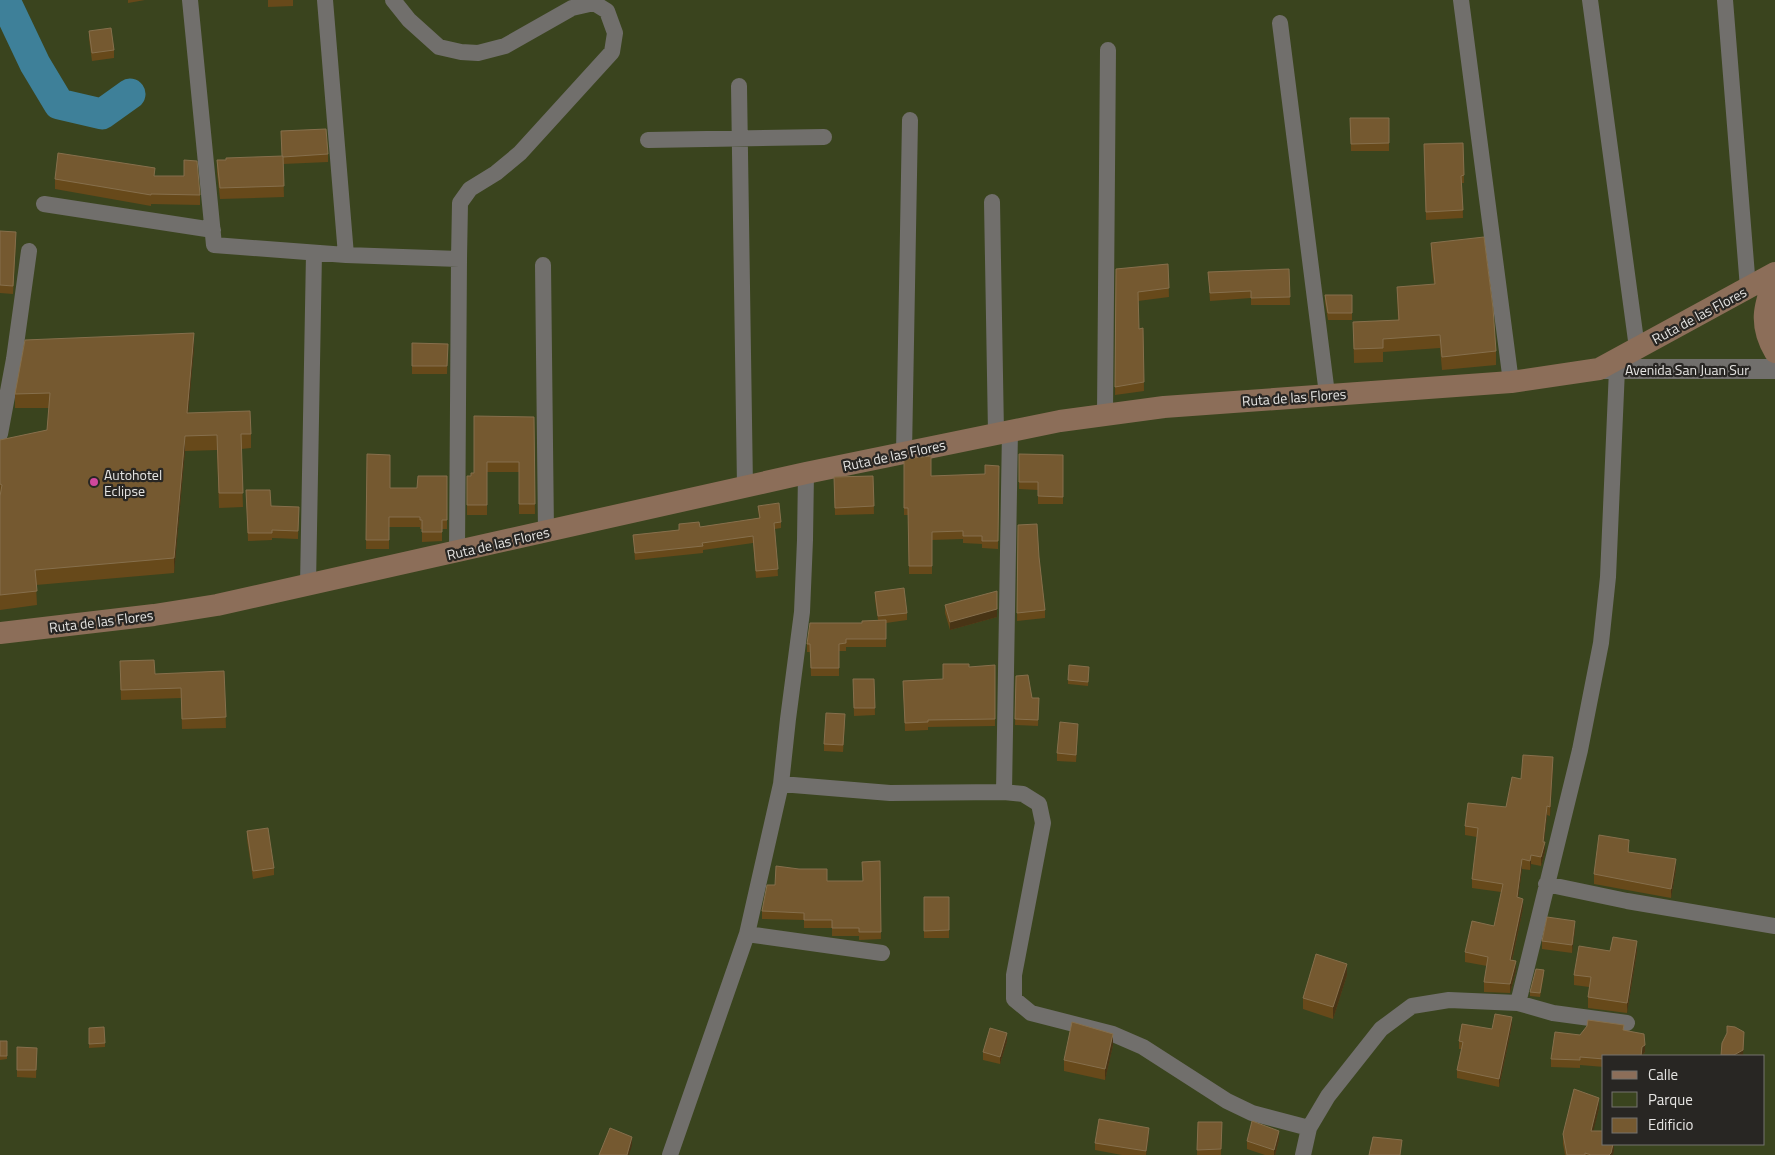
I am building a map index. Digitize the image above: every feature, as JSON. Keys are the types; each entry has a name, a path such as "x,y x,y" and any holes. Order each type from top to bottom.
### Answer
{"main road":[{"name":"Ruta de las Flores","path":"0,633 154,615 217,605 806,473 1003,432 1105,414 1164,407 1327,394 1512,382 1608,369 1637,348 1775,274"},
{"path":"1775,274 1764,308 1765,330 1775,352"}],"street":[{"path":"190,0 214,245 346,255 459,259"},
{"path":"325,0 346,255"},
{"path":"393,0 409,20 439,47 461,52 478,54 505,46 572,8 594,3 607,11 615,33 612,52 520,153 496,173 470,189 460,203 457,552"},
{"path":"1462,0 1512,382"},
{"path":"1590,0 1637,348"},
{"path":"1725,0 1748,288"},
{"path":"1280,23 1327,394"},
{"path":"1105,414 1108,50"},
{"path":"739,86 745,487"},
{"path":"904,452 910,120"},
{"path":"648,140 824,137"},
{"path":"992,202 1003,432 1004,792"},
{"path":"44,204 213,230"},
{"path":"0,434 14,359 29,251"},
{"path":"308,585 314,253"},
{"path":"542,265 546,532"},
{"path":"1518,1003 1580,750 1601,643 1608,577 1608,369"},
{"name":"Avenida San Juan Sur","path":"1608,369 1775,369"},
{"path":"670,1155 747,934 781,784 802,612 806,473"},
{"path":"781,784 890,793 1004,792 1023,794 1039,804 1043,823 1014,975 1014,999 1031,1013 1113,1034 1143,1047 1227,1101 1252,1113 1309,1128"},
{"path":"1546,884 1775,926"},
{"path":"747,934 882,953"},
{"path":"1302,1155 1309,1128 1328,1096 1381,1029 1412,1006 1449,1000 1518,1003 1552,1013 1627,1023"}],"green space":[{"path":"0,0 1775,0 1775,1155 0,1155"}],"building":[{"path":"111,28 114,50 92,53 89,31"},
{"path":"1350,118 1389,118 1389,143 1351,144"},
{"path":"326,129 328,154 282,156 281,131"},
{"path":"1463,143 1464,175 1461,176 1463,210 1426,212 1424,144"},
{"path":"58,153 155,168 154,176 184,176 184,160 197,161 200,195 151,195 55,179"},
{"path":"283,156 284,186 220,188 217,160"},
{"path":"0,231 16,232 13,286 0,285"},
{"path":"1484,237 1493,308 1496,351 1442,357 1440,335 1383,339 1383,348 1354,349 1353,322 1399,320 1397,287 1435,284 1431,243"},
{"path":"1168,264 1169,288 1138,292 1139,329 1143,328 1144,382 1115,387 1116,269"},
{"path":"1289,269 1290,297 1251,298 1251,291 1210,293 1208,272"},
{"path":"1325,295 1352,295 1352,313 1328,313"},
{"name":"Autohotel Eclipse","path":"194,333 187,413 250,411 251,434 241,434 243,493 219,493 217,435 185,436 174,558 35,570 37,591 0,595 0,496 2,485 0,484 0,440 47,430 50,393 15,394 25,340"},
{"path":"412,343 448,344 447,366 412,366"},
{"path":"474,416 534,417 535,504 519,504 519,462 487,462 487,505 467,505 467,476 471,476 471,473 474,473"},
{"path":"367,454 390,455 390,488 417,488 418,476 447,476 447,520 442,520 442,532 422,532 422,520 420,520 420,517 389,517 389,540 366,540"},
{"path":"1019,454 1063,455 1063,497 1038,496 1038,482 1019,482"},
{"path":"931,456 931,476 985,474 985,465 999,466 998,541 982,541 982,536 963,536 963,531 932,532 932,566 909,566 908,508 904,508 904,459"},
{"path":"873,476 874,506 835,508 834,477"},
{"path":"246,490 270,490 271,506 299,507 298,531 272,530 272,533 248,533"},
{"path":"779,503 781,522 774,523 778,569 756,571 753,536 702,543 703,546 635,553 633,535 679,530 679,524 699,522 700,527 760,518 758,506"},
{"path":"1037,524 1045,610 1017,613 1018,525"},
{"path":"904,588 907,613 878,616 875,592"},
{"path":"997,591 997,609 950,622 945,605"},
{"path":"886,620 886,639 846,639 846,643 839,644 839,668 811,668 810,644 807,644 810,623 862,623 862,621"},
{"path":"154,660 155,674 224,671 226,717 182,719 181,688 121,690 120,661"},
{"path":"943,664 969,664 969,667 995,665 995,719 928,720 928,722 905,723 903,681 943,679"},
{"path":"1069,665 1089,667 1088,682 1068,680"},
{"path":"1028,675 1032,698 1039,698 1038,720 1015,719 1016,676"},
{"path":"853,679 874,679 875,708 854,708"},
{"path":"826,713 845,714 843,745 824,744"},
{"path":"1060,722 1078,724 1076,755 1057,753"},
{"path":"1523,755 1553,757 1550,807 1547,806 1543,842 1545,842 1541,857 1531,855 1530,861 1522,859 1517,897 1523,899 1510,960 1516,961 1510,984 1484,982 1488,957 1465,952 1472,921 1494,926 1503,884 1472,879 1478,828 1465,826 1468,803 1506,807 1512,777 1521,779"},
{"path":"268,828 274,868 253,871 247,831"},
{"path":"1599,835 1629,840 1628,852 1676,859 1671,889 1594,874"},
{"path":"880,861 881,932 859,932 859,928 832,928 832,920 804,920 804,913 762,911 767,885 775,885 776,866 799,869 827,869 827,881 863,881 862,862"},
{"path":"924,897 949,897 949,930 924,931"},
{"path":"1547,917 1575,921 1572,945 1542,941"},
{"path":"1613,937 1637,941 1627,1003 1588,997 1591,977 1574,975 1579,946 1610,951"},
{"path":"1316,954 1347,964 1333,1007 1303,998"},
{"path":"1536,969 1544,970 1540,993 1530,992"},
{"path":"1495,1014 1512,1017 1499,1079 1457,1070 1463,1042 1459,1041 1462,1024 1492,1029"},
{"path":"1588,1020 1624,1025 1623,1030 1644,1034 1645,1045 1642,1047 1641,1055 1602,1055 1602,1059 1580,1057 1580,1060 1551,1059 1555,1032 1580,1035 1587,1026"},
{"path":"1072,1022 1113,1034 1105,1069 1064,1060"},
{"path":"1727,1026 1735,1027 1744,1032 1743,1050 1734,1055 1721,1055"},
{"path":"104,1027 105,1043 89,1044 89,1028"},
{"path":"990,1028 1007,1033 1000,1057 983,1052"},
{"path":"0,1041 7,1041 7,1056 0,1056"},
{"path":"17,1047 37,1048 36,1070 17,1070"},
{"path":"1574,1089 1599,1098 1591,1131 1602,1131 1602,1145 1613,1145 1611,1153 1609,1155 1585,1153 1585,1155 1567,1155 1563,1134"},
{"path":"1099,1119 1149,1128 1146,1151 1095,1143"},
{"path":"1252,1121 1279,1131 1274,1150 1247,1141"},
{"path":"1198,1122 1222,1122 1221,1149 1197,1150"},
{"path":"610,1128 632,1137 627,1155 599,1155"},
{"path":"1373,1137 1402,1140 1400,1155 1369,1155"}],"waterway":[{"path":"3,0 35,64 59,104 102,114 130,94"}],"place":[{"name":"Autohotel Eclipse","path":"94,482"}]}
